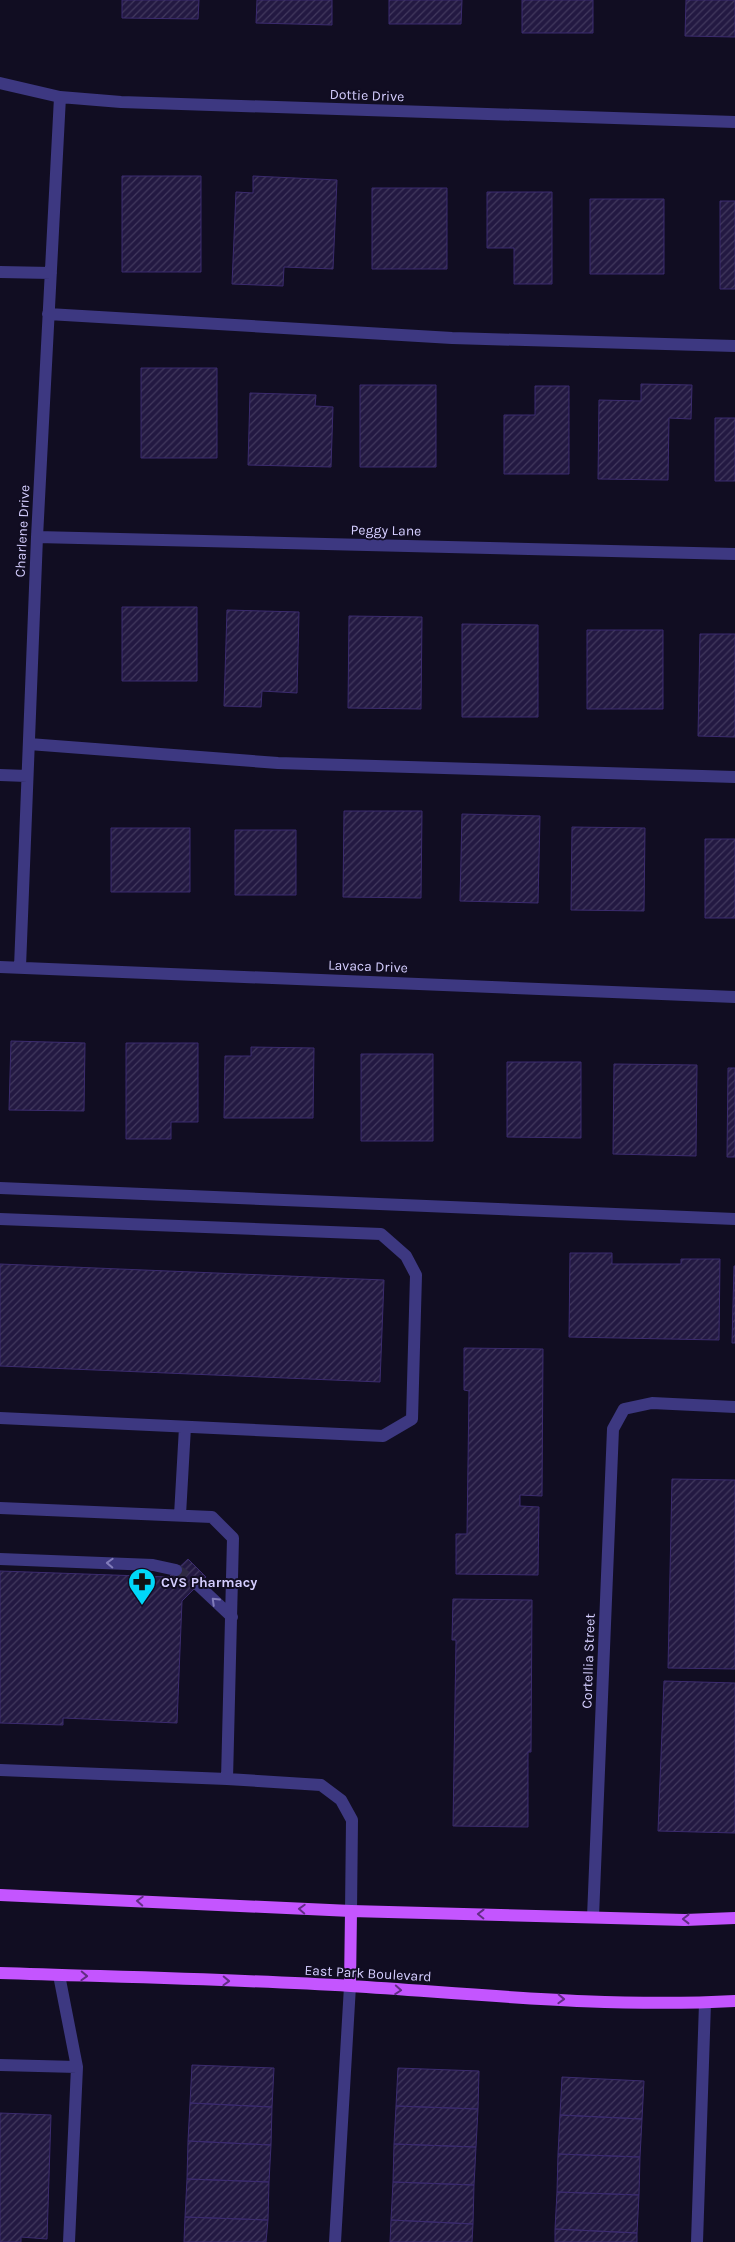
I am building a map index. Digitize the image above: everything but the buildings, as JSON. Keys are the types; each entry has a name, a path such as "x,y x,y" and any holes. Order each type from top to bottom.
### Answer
{"main road":[{"path":"0,1895 351,1911 685,1920 735,1918"},
{"path":"350,1986 351,1911"},
{"name":"East Park Boulevard","path":"0,1973 350,1986 510,1998 705,2003 735,2002"}],"street":[{"name":"Dottie Drive","path":"0,82 60,97 121,102 735,122"},
{"name":"Charlene Drive","path":"20,967 37,537 60,97"},
{"path":"0,272 51,273"},
{"path":"48,314 452,338 735,346"},
{"name":"Peggy Lane","path":"37,537 735,554"},
{"path":"29,744 278,762 735,777"},
{"path":"0,775 27,776"},
{"name":"Lavaca Drive","path":"0,967 735,997"},
{"path":"0,1188 735,1220"},
{"path":"0,1219 381,1234 406,1256 416,1275 412,1419 383,1436 0,1418"},
{"name":"Cortellia Street","path":"593,1917 613,1430 624,1409 652,1403 735,1407"},
{"path":"180,1516 185,1427"},
{"path":"0,1508 212,1516 233,1538 227,1779"},
{"path":"0,1559 153,1565 176,1570"},
{"path":"198,1585 232,1618"},
{"path":"0,1770 227,1779 321,1785 341,1800 352,1820 351,1911"},
{"path":"59,1975 77,2067 69,2242"},
{"path":"335,2242 350,1986"},
{"path":"697,2242 705,2003"},
{"path":"0,2065 77,2067"}],"tunnel":[{"path":"176,1570 198,1585"}],"place":[{"name":"CVS Pharmacy","path":"142,1606"}]}
